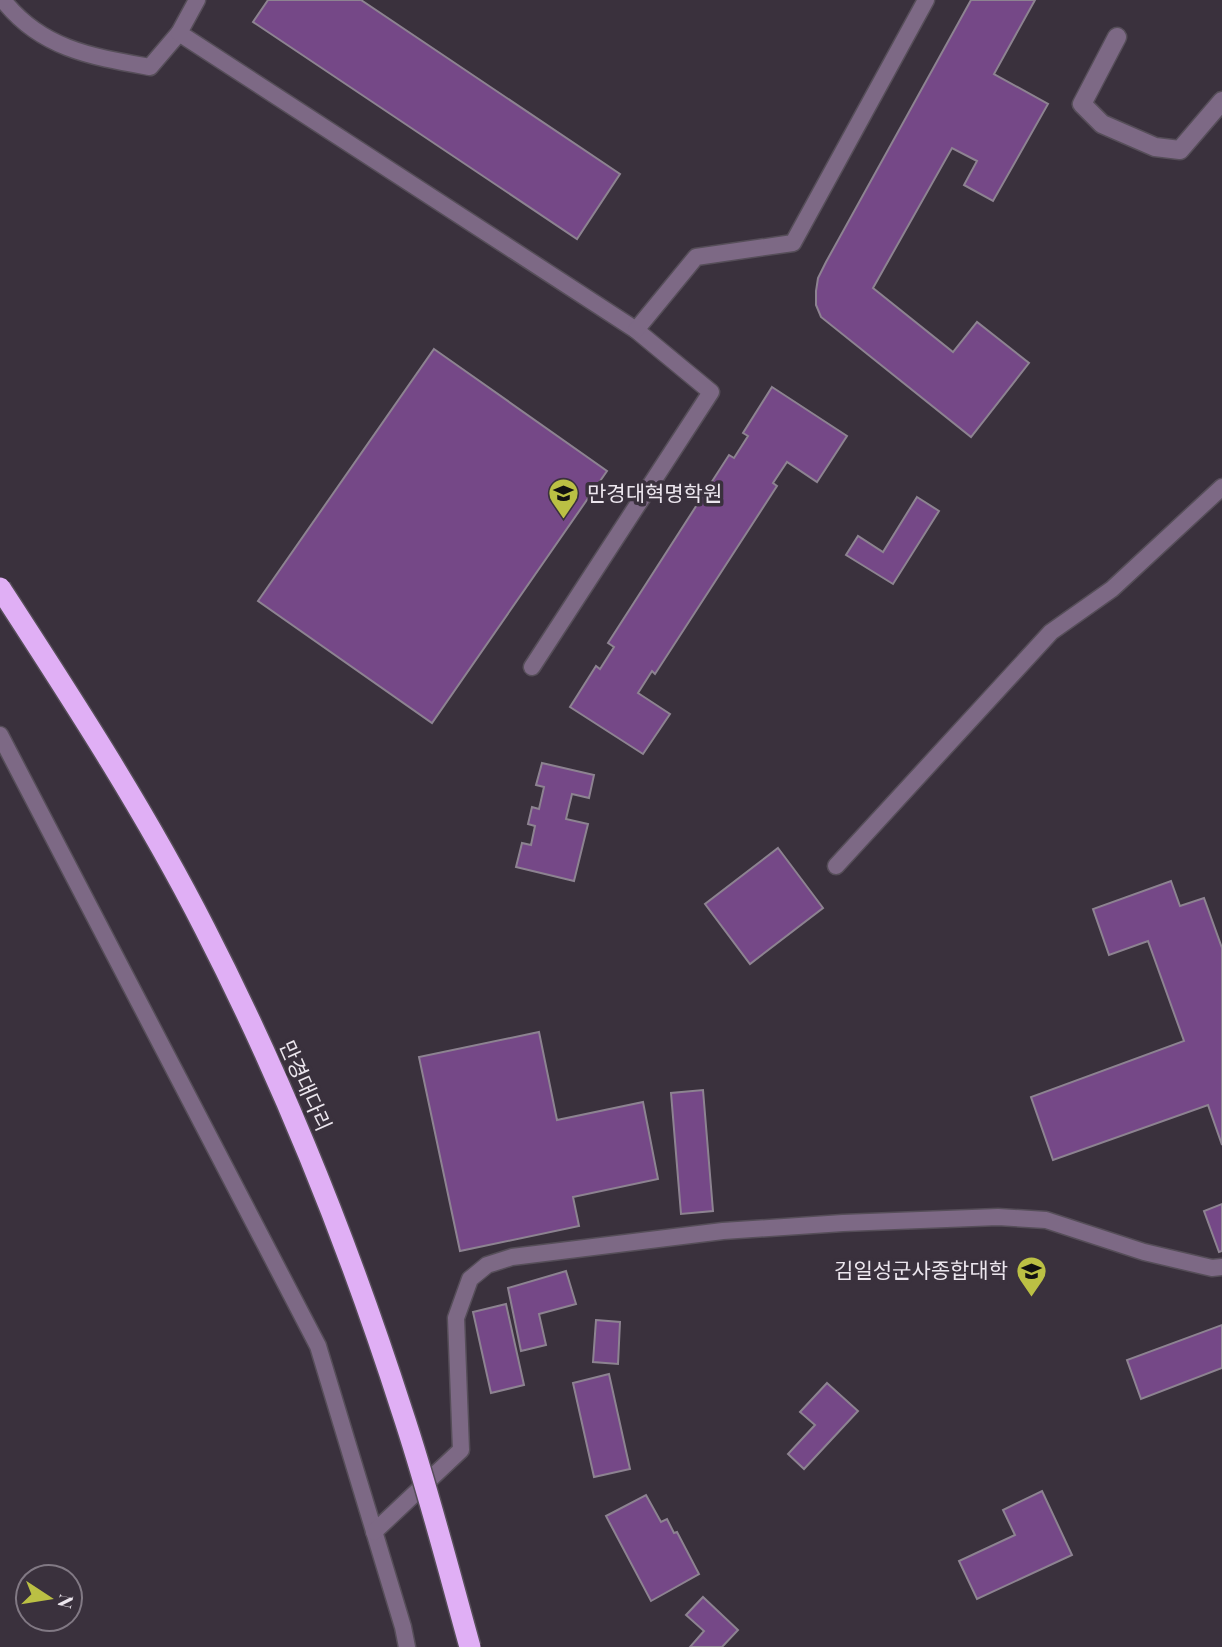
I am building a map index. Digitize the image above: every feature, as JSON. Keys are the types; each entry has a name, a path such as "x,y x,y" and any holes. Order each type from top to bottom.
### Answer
{"highway":[{"name":"만경대다리","path":"0,588 81,713 173,871 205,929 280,1087 339,1228 402,1411 470,1647"}],"street":[{"path":"1117,37 1082,104 1102,124 1155,147 1180,150 1222,101"}],"lane":[{"path":"3,0 13,12 47,40 103,58 150,67 179,33 197,0"},
{"path":"636,330 696,257 793,243 926,0"},
{"path":"179,33 636,330 711,392 532,667"},
{"path":"836,866 1051,632 1112,589 1222,487"},
{"path":"0,735 318,1346 407,1647"},
{"path":"374,1532 461,1450 456,1318 470,1279 487,1265 512,1257 723,1231 998,1217 1046,1220 1144,1252 1212,1268 1222,1266"}],"building":[{"path":"268,0 361,0 620,174 577,239 253,22"},
{"path":"971,0 1035,0 994,74 1048,104 993,201 964,185 977,161 952,148 873,288 953,352 977,322 1029,363 971,437 821,317 816,305 816,291 818,278 826,262"},
{"path":"434,349 607,471 432,723 258,601"},
{"path":"772,387 847,436 817,482 787,462 773,483 777,486 655,674 652,671 638,693 670,714 643,754 570,707 596,666 600,669 614,647 608,643 729,455 734,458 748,436 743,433"},
{"path":"917,497 939,511 893,584 846,555 858,536 883,552"},
{"path":"542,763 594,775 589,798 572,794 566,819 588,824 574,881 516,867 522,843 531,845 535,826 528,824 532,807 539,809 544,787 536,785"},
{"path":"778,848 823,908 750,964 705,904"},
{"path":"1171,881 1180,906 1204,898 1222,948 1222,1145 1208,1105 1053,1160 1031,1097 1184,1041 1148,941 1109,955 1093,909"},
{"path":"539,1032 557,1120 643,1102 658,1179 573,1197 579,1226 460,1251 419,1057"},
{"path":"703,1090 713,1211 681,1214 671,1093"},
{"path":"1222,1204 1222,1251 1219,1252 1204,1211"},
{"path":"566,1271 576,1304 539,1314 546,1345 521,1351 508,1288"},
{"path":"506,1304 524,1385 491,1393 473,1312"},
{"path":"596,1320 620,1322 618,1364 593,1362"},
{"path":"1222,1325 1222,1368 1141,1399 1127,1360"},
{"path":"609,1374 630,1469 594,1477 573,1383"},
{"path":"827,1383 858,1411 804,1469 788,1454 815,1425 800,1412"},
{"path":"1042,1491 1072,1555 977,1599 959,1561 1015,1535 1003,1510"},
{"path":"646,1495 661,1522 667,1519 674,1533 677,1532 699,1574 651,1601 606,1516"},
{"path":"703,1597 738,1630 722,1647 690,1647 704,1631 686,1615"}],"place":[{"name":"만경대혁명학원","path":"564,521"},
{"name":"김일성군사종합대학","path":"1031,1298"}]}
